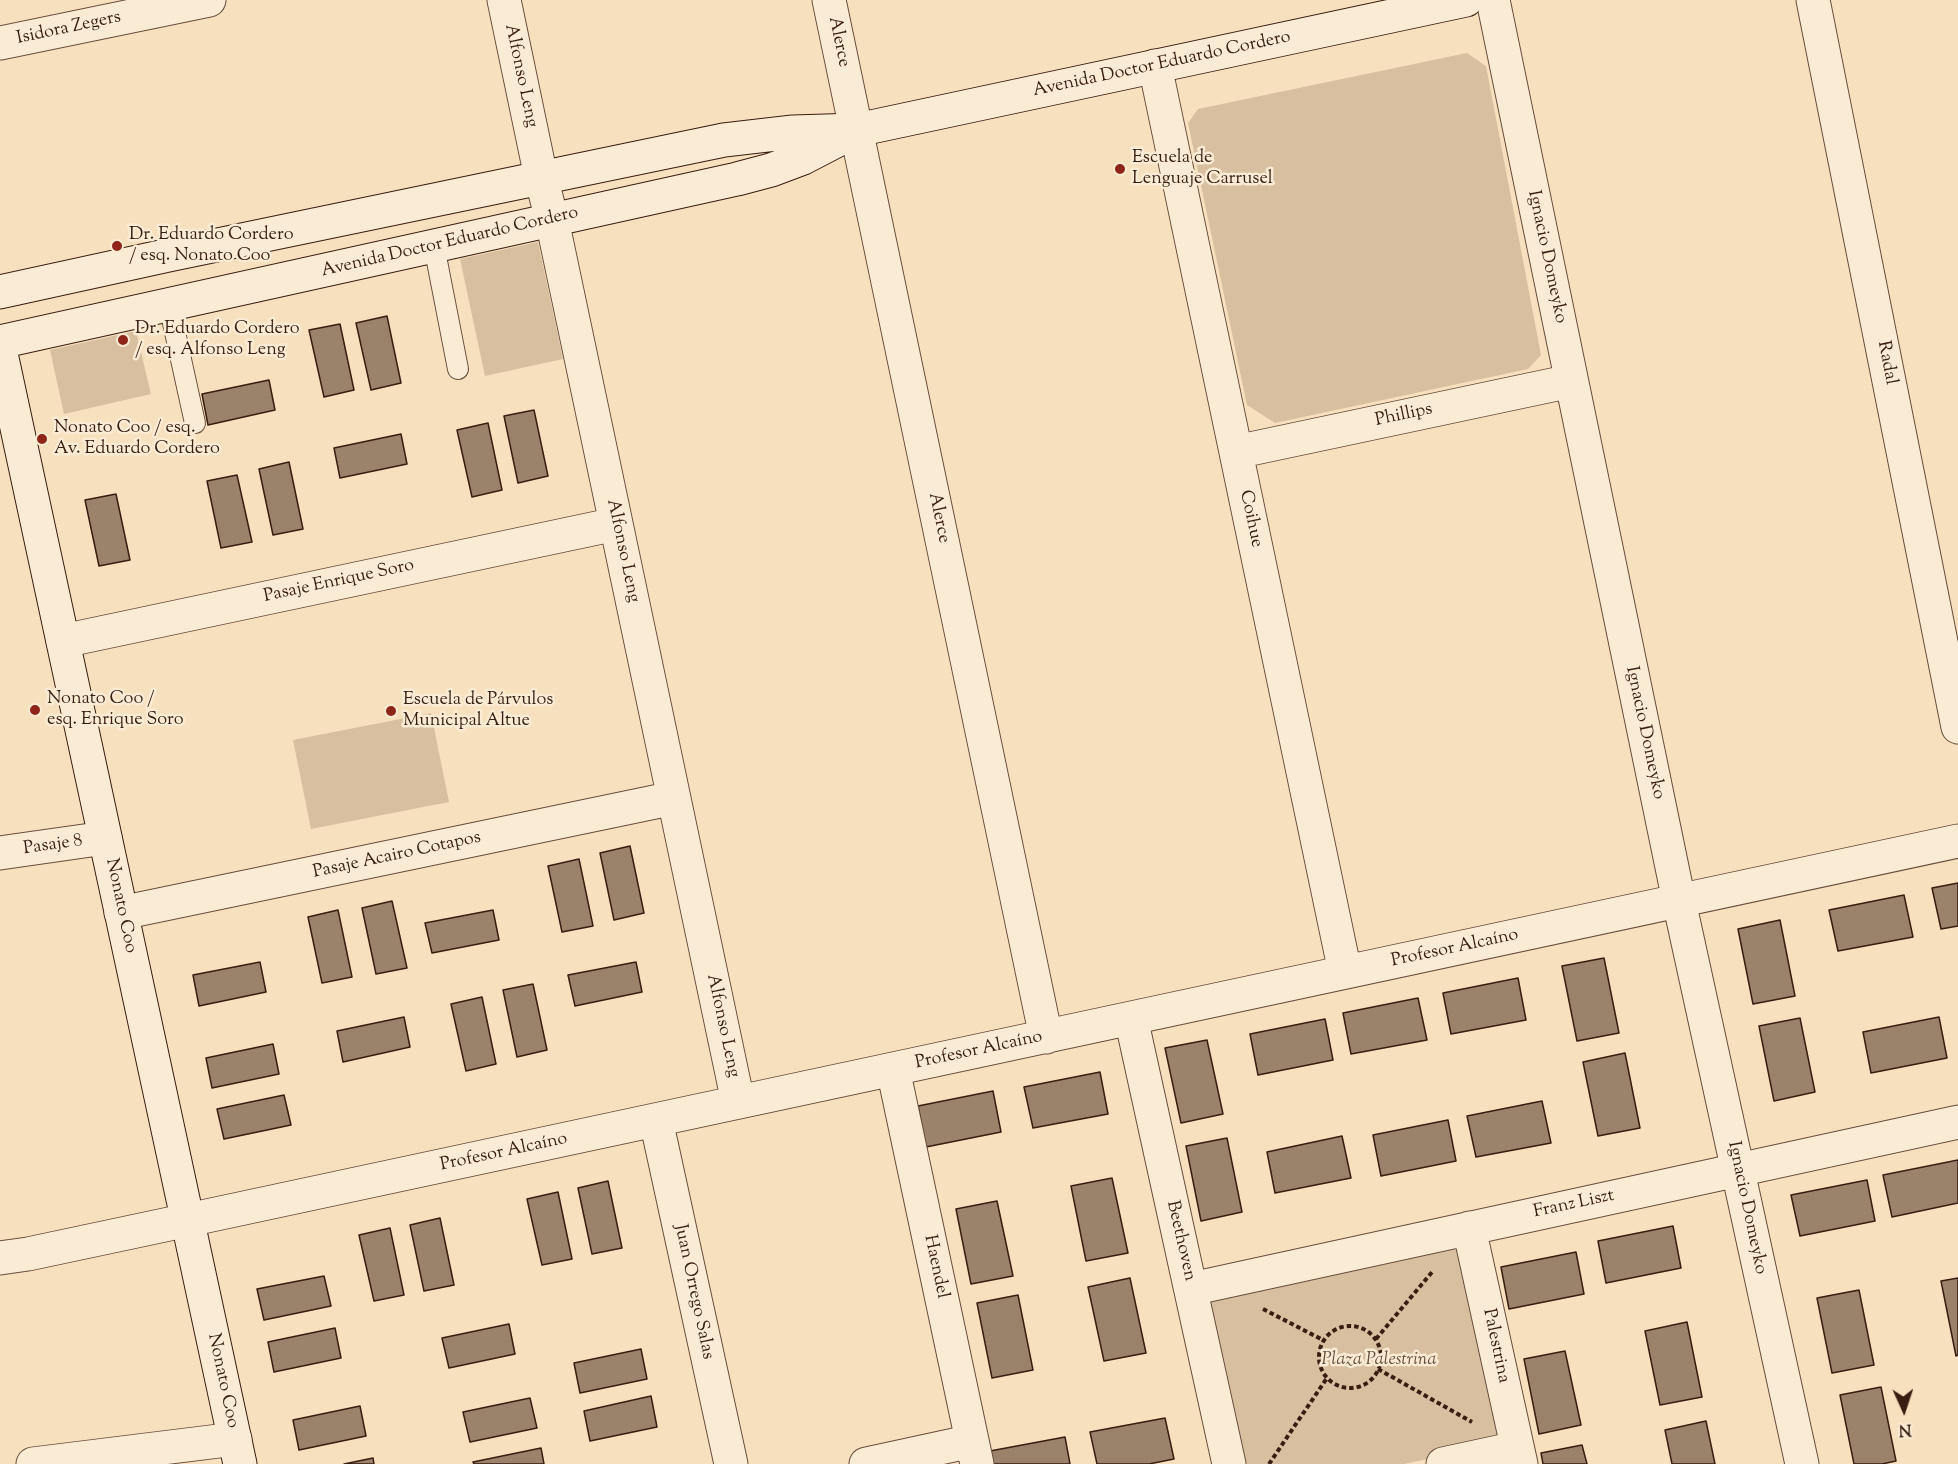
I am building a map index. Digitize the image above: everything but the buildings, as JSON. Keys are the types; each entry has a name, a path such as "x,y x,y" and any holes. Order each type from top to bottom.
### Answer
{"street":[{"name":"Isidora Zegers","path":"0,43 205,0"},
{"name":"Alfonso Leng","path":"504,0 738,1102"},
{"name":"Alerce","path":"830,0 1046,1036"},
{"name":"Avenida Doctor Eduardo Cordero","path":"0,292 541,177 747,136 857,130 1466,0"},
{"name":"Ignacio Domeyko","path":"1492,0 1679,901 1802,1464"},
{"name":"Radal","path":"1813,0 1958,727"},
{"name":"Coihue","path":"1155,66 1345,972"},
{"name":"Avenida Doctor Eduardo Cordero","path":"0,342 771,170 803,158 857,130"},
{"name":"Nonato Coo","path":"0,349 237,1451"},
{"name":"Phillips","path":"1236,452 1571,381"},
{"name":"Pasaje Enrique Soro","path":"63,641 616,524"},
{"name":"Pasaje Acairo Cotapos","path":"121,914 674,798"},
{"name":"Pasaje 8","path":"0,853 105,838"},
{"name":"Profesor Alcaíno","path":"0,1258 188,1220 1958,841"},
{"name":"Beethoven","path":"1131,1018 1203,1286 1229,1464"},
{"name":"Haendel","path":"893,1069 975,1453"},
{"name":"Juan Orrego Salas","path":"656,1120 731,1464"},
{"name":"Franz Liszt","path":"1203,1286 1958,1122"},
{"name":"Palestrina","path":"1469,1228 1519,1456"},
{"path":"33,1464 237,1451"},
{"path":"866,1464 975,1453"},
{"path":"1443,1464 1519,1456"}],"lane":[{"path":"434,246 458,369"},
{"path":"170,304 195,423"}],"path":[{"path":"1376,1339 1469,1228"},
{"path":"1203,1286 1323,1340"},
{"path":"1339,1327 1359,1327 1376,1339 1381,1359 1373,1378 1365,1384 1345,1387 1335,1384 1321,1369 1319,1350 1323,1340 1339,1327"},
{"path":"1378,1369 1519,1456"},
{"path":"1269,1464 1327,1378"}],"green space":[{"path":"1467,53 1486,66 1541,355 1528,369 1275,423 1247,405 1188,123 1198,109"},
{"path":"538,242 563,359 485,376 460,259"},
{"path":"136,331 151,394 64,414 50,350"},
{"path":"431,713 449,802 311,829 293,740"},
{"name":"Plaza Palestrina","path":"1448,1243 1461,1255 1500,1436 1489,1446 1404,1464 1238,1464 1204,1305 1216,1291"}],"place":[{"name":"Escuela de Lenguaje Carrusel","path":"1120,169"},
{"name":"Dr. Eduardo Cordero / esq. Nonato Coo","path":"117,246"},
{"name":"Dr. Eduardo Cordero / esq. Alfonso Leng","path":"123,340"},
{"name":"Nonato Coo / esq. Av. Eduardo Cordero","path":"42,439"},
{"name":"Nonato Coo / esq. Enrique Soro","path":"35,710"},
{"name":"Escuela de Párvulos Municipal Altue","path":"391,711"}]}
